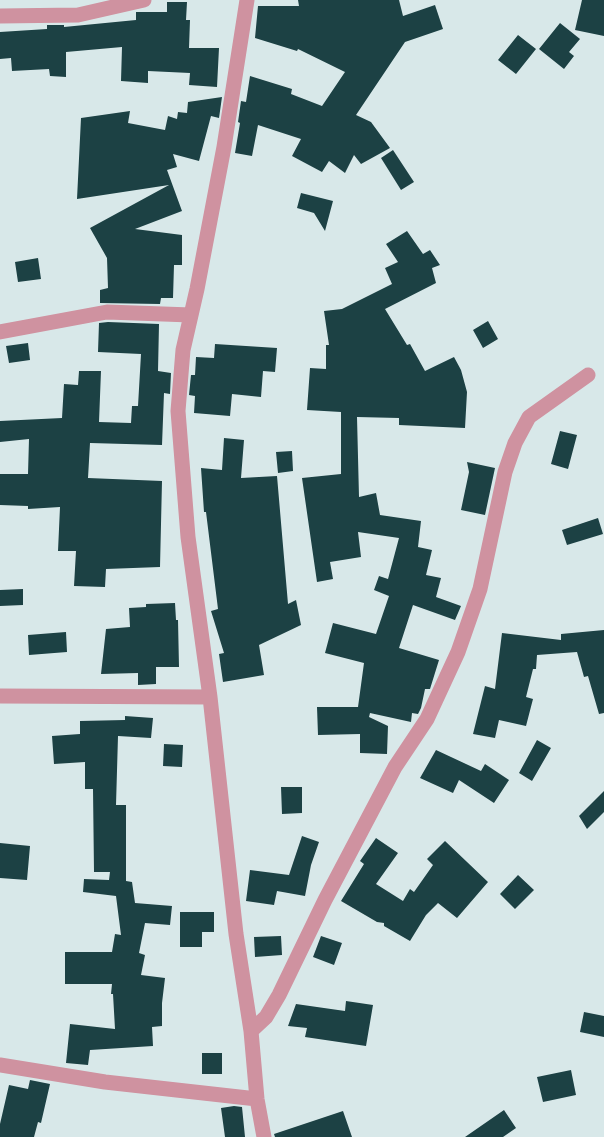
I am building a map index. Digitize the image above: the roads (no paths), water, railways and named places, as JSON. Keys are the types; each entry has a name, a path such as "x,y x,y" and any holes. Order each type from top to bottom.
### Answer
{"street":[{"path":"0,16 78,15 144,0"},
{"path":"247,0 224,147 183,350 178,411 188,537 210,697 236,934 251,1031 257,1100 264,1137"},
{"path":"0,332 107,312 191,315"},
{"path":"251,1031 266,1017 279,995 324,900 395,767 426,719 458,652 480,589 505,472 515,443 530,417 588,375"},
{"path":"0,696 210,697"},
{"path":"0,1065 105,1082 257,1100"}]}
